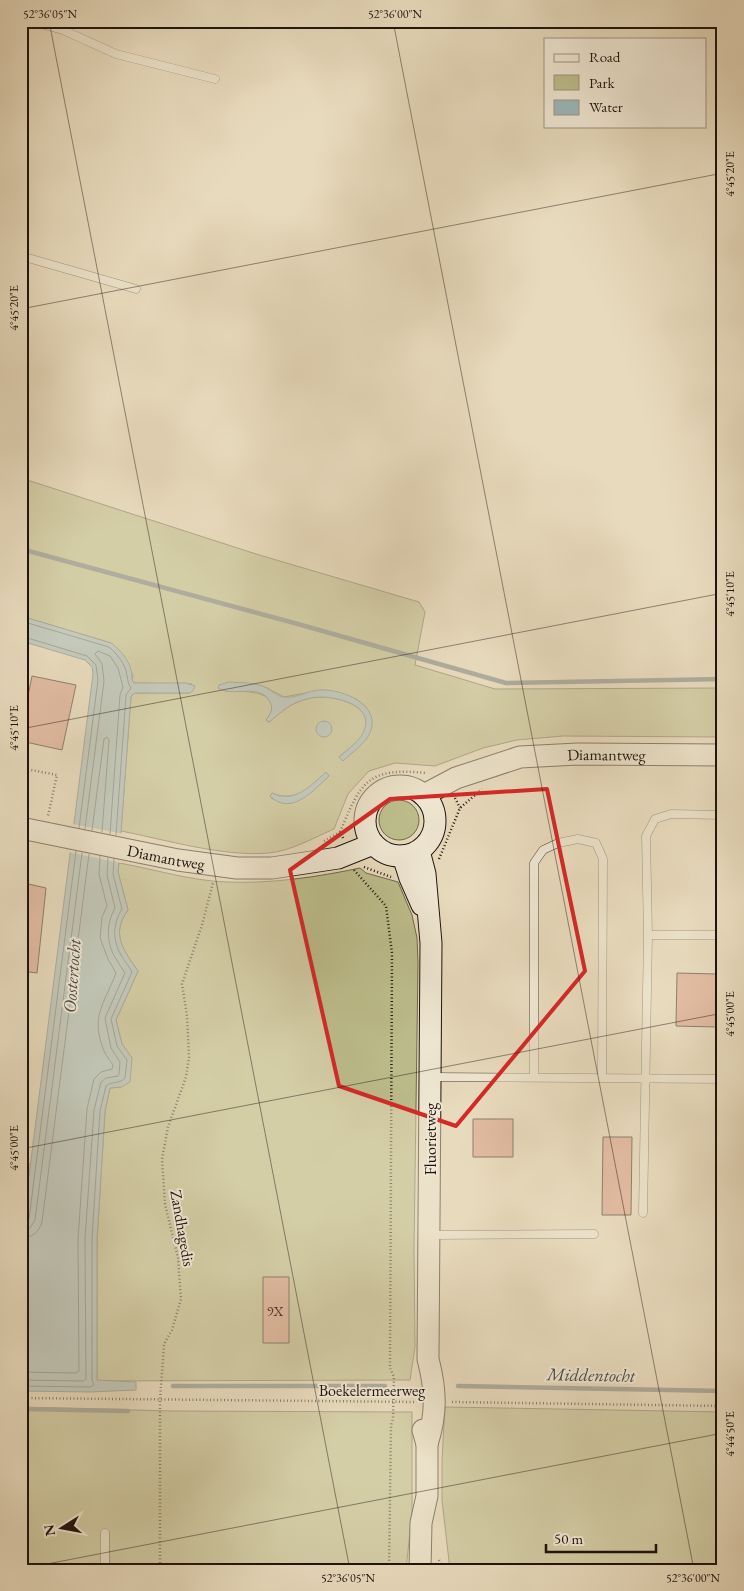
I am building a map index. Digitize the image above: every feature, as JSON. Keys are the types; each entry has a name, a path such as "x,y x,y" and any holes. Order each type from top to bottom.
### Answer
{"street":[{"name":"Diamantweg","path":"429,801 464,789 491,767 520,757 548,754 723,756"},
{"path":"394,786 405,786 416,789 429,801 436,824 426,846 411,854 389,855 369,835 365,815 369,804 384,789 394,786"},
{"name":"Diamantweg","path":"21,828 216,866 255,868 279,867 338,858 369,835"},
{"name":"Fluorietweg","path":"411,854 410,878 428,919 431,943 428,1359 421,1381 427,1402 421,1422 427,1444 427,1496 421,1523 420,1570"},
{"name":"Fluorietweg","path":"427,1496 433,1522 434,1570"}],"lane":[{"path":"30,21 63,30 116,54 215,79"},
{"path":"21,256 136,289"},
{"path":"642,1213 648,935 646,836 655,819 671,814 723,815"},
{"path":"534,1077 534,863 543,850 558,843 578,838 596,843 603,859 602,1078"},
{"path":"648,935 723,936"},
{"path":"431,1077 723,1079"},
{"path":"430,1235 594,1234"},
{"path":"105,1570 106,1533"}],"path":[{"path":"21,768 57,775 53,835"},
{"path":"340,832 354,799 371,779 393,771 434,774"},
{"path":"438,863 460,808"},
{"name":"Zandhagedis","path":"160,1570 160,1400 164,1344 172,1330 181,1299 178,1258 165,1204 162,1159 168,1127 186,1077 190,1057 182,984 202,925 216,866"},
{"path":"363,866 394,878"},
{"path":"351,867 386,906 392,953 390,1368 394,1377 393,1420 391,1425 389,1570"},
{"name":"Boekelermeerweg","path":"21,1398 723,1406"}],"highlighted area":[{"path":"547,789 585,971 456,1126 339,1086 290,870 390,799"}],"green space":[{"path":"21,478 256,554 419,602 425,612 415,665 495,689 723,688 723,737 563,736 517,740 483,748 435,766 395,763 369,771 348,794 334,829 302,844 277,852 251,854 214,850 121,831 131,696 135,693 189,693 192,684 134,683 132,680 133,675 111,643 21,616","holes":["265,687 284,697 323,690 345,695 356,699 366,707 371,723 359,746 339,757 355,744 366,728 366,720 358,708 335,699 312,698 290,706 269,722 266,720 271,710 271,703 267,698 252,692 225,691","329,776 303,798 288,803 271,798 272,793 280,796 295,795 309,789"]},
{"path":"721,488 723,489 723,671 718,671"},
{"path":"403,800 410,803 416,809 419,820 418,828 410,837 403,840 395,840 388,837 380,828 379,816 382,809 391,801"},
{"path":"119,863 213,881 277,881 360,868 366,873 398,882 412,915 417,938 418,963 414,1250 415,1347 410,1380 97,1381 97,1240 105,1111 110,1088 121,1087 132,1058 122,1044 116,1020 138,971 121,942 120,927 128,910 118,872"},
{"path":"21,1164 31,1164 21,1238"},
{"path":"21,1407 172,1411 412,1412 412,1512 406,1570 110,1570 109,1531 102,1531 101,1570 21,1570"},
{"path":"445,1407 723,1412 723,1570 450,1570 442,1500"}],"water":[{"name":"Oostertocht","path":"21,616 111,643 119,650 129,664 134,683 186,683 195,686 193,691 189,693 135,693 131,696 118,872 128,910 120,927 121,942 138,971 116,1020 122,1044 132,1058 130,1082 121,1087 110,1088 105,1111 97,1240 97,1380 136,1382 136,1390 90,1392 21,1391 21,1238 93,674 92,667 85,660 21,641"},
{"path":"229,682 258,685 283,697 293,697 321,690 340,692 366,707 372,723 370,733 361,745 343,761 339,757 358,740 365,728 366,720 358,708 336,699 312,698 290,706 269,722 266,720 272,707 266,696 253,691 231,692 218,688 219,685"},
{"path":"324,721 330,723 332,729 330,735 324,737 318,735 316,729 318,723"},
{"path":"326,772 329,776 323,782 309,794 294,803 278,802 270,796 272,793 288,796 302,792"}],"pier":[{"path":"72,824 124,834 121,863 68,852"}],"building":[{"path":"32,676 76,685 62,750 21,741 21,730"},
{"path":"24,883 46,888 37,973 21,971 21,885"},
{"path":"677,973 717,974 717,1027 676,1026"},
{"path":"473,1119 513,1119 513,1157 473,1157"},
{"path":"603,1137 632,1137 631,1215 602,1215"},
{"path":"263,1277 289,1277 289,1343 263,1343"}],"waterway":[{"path":"21,549 506,683 723,679"},
{"name":"Middentocht","path":"173,1386 385,1386"},
{"name":"Middentocht","path":"458,1386 723,1391"},
{"name":"Middentocht","path":"21,1409 128,1411"}]}
